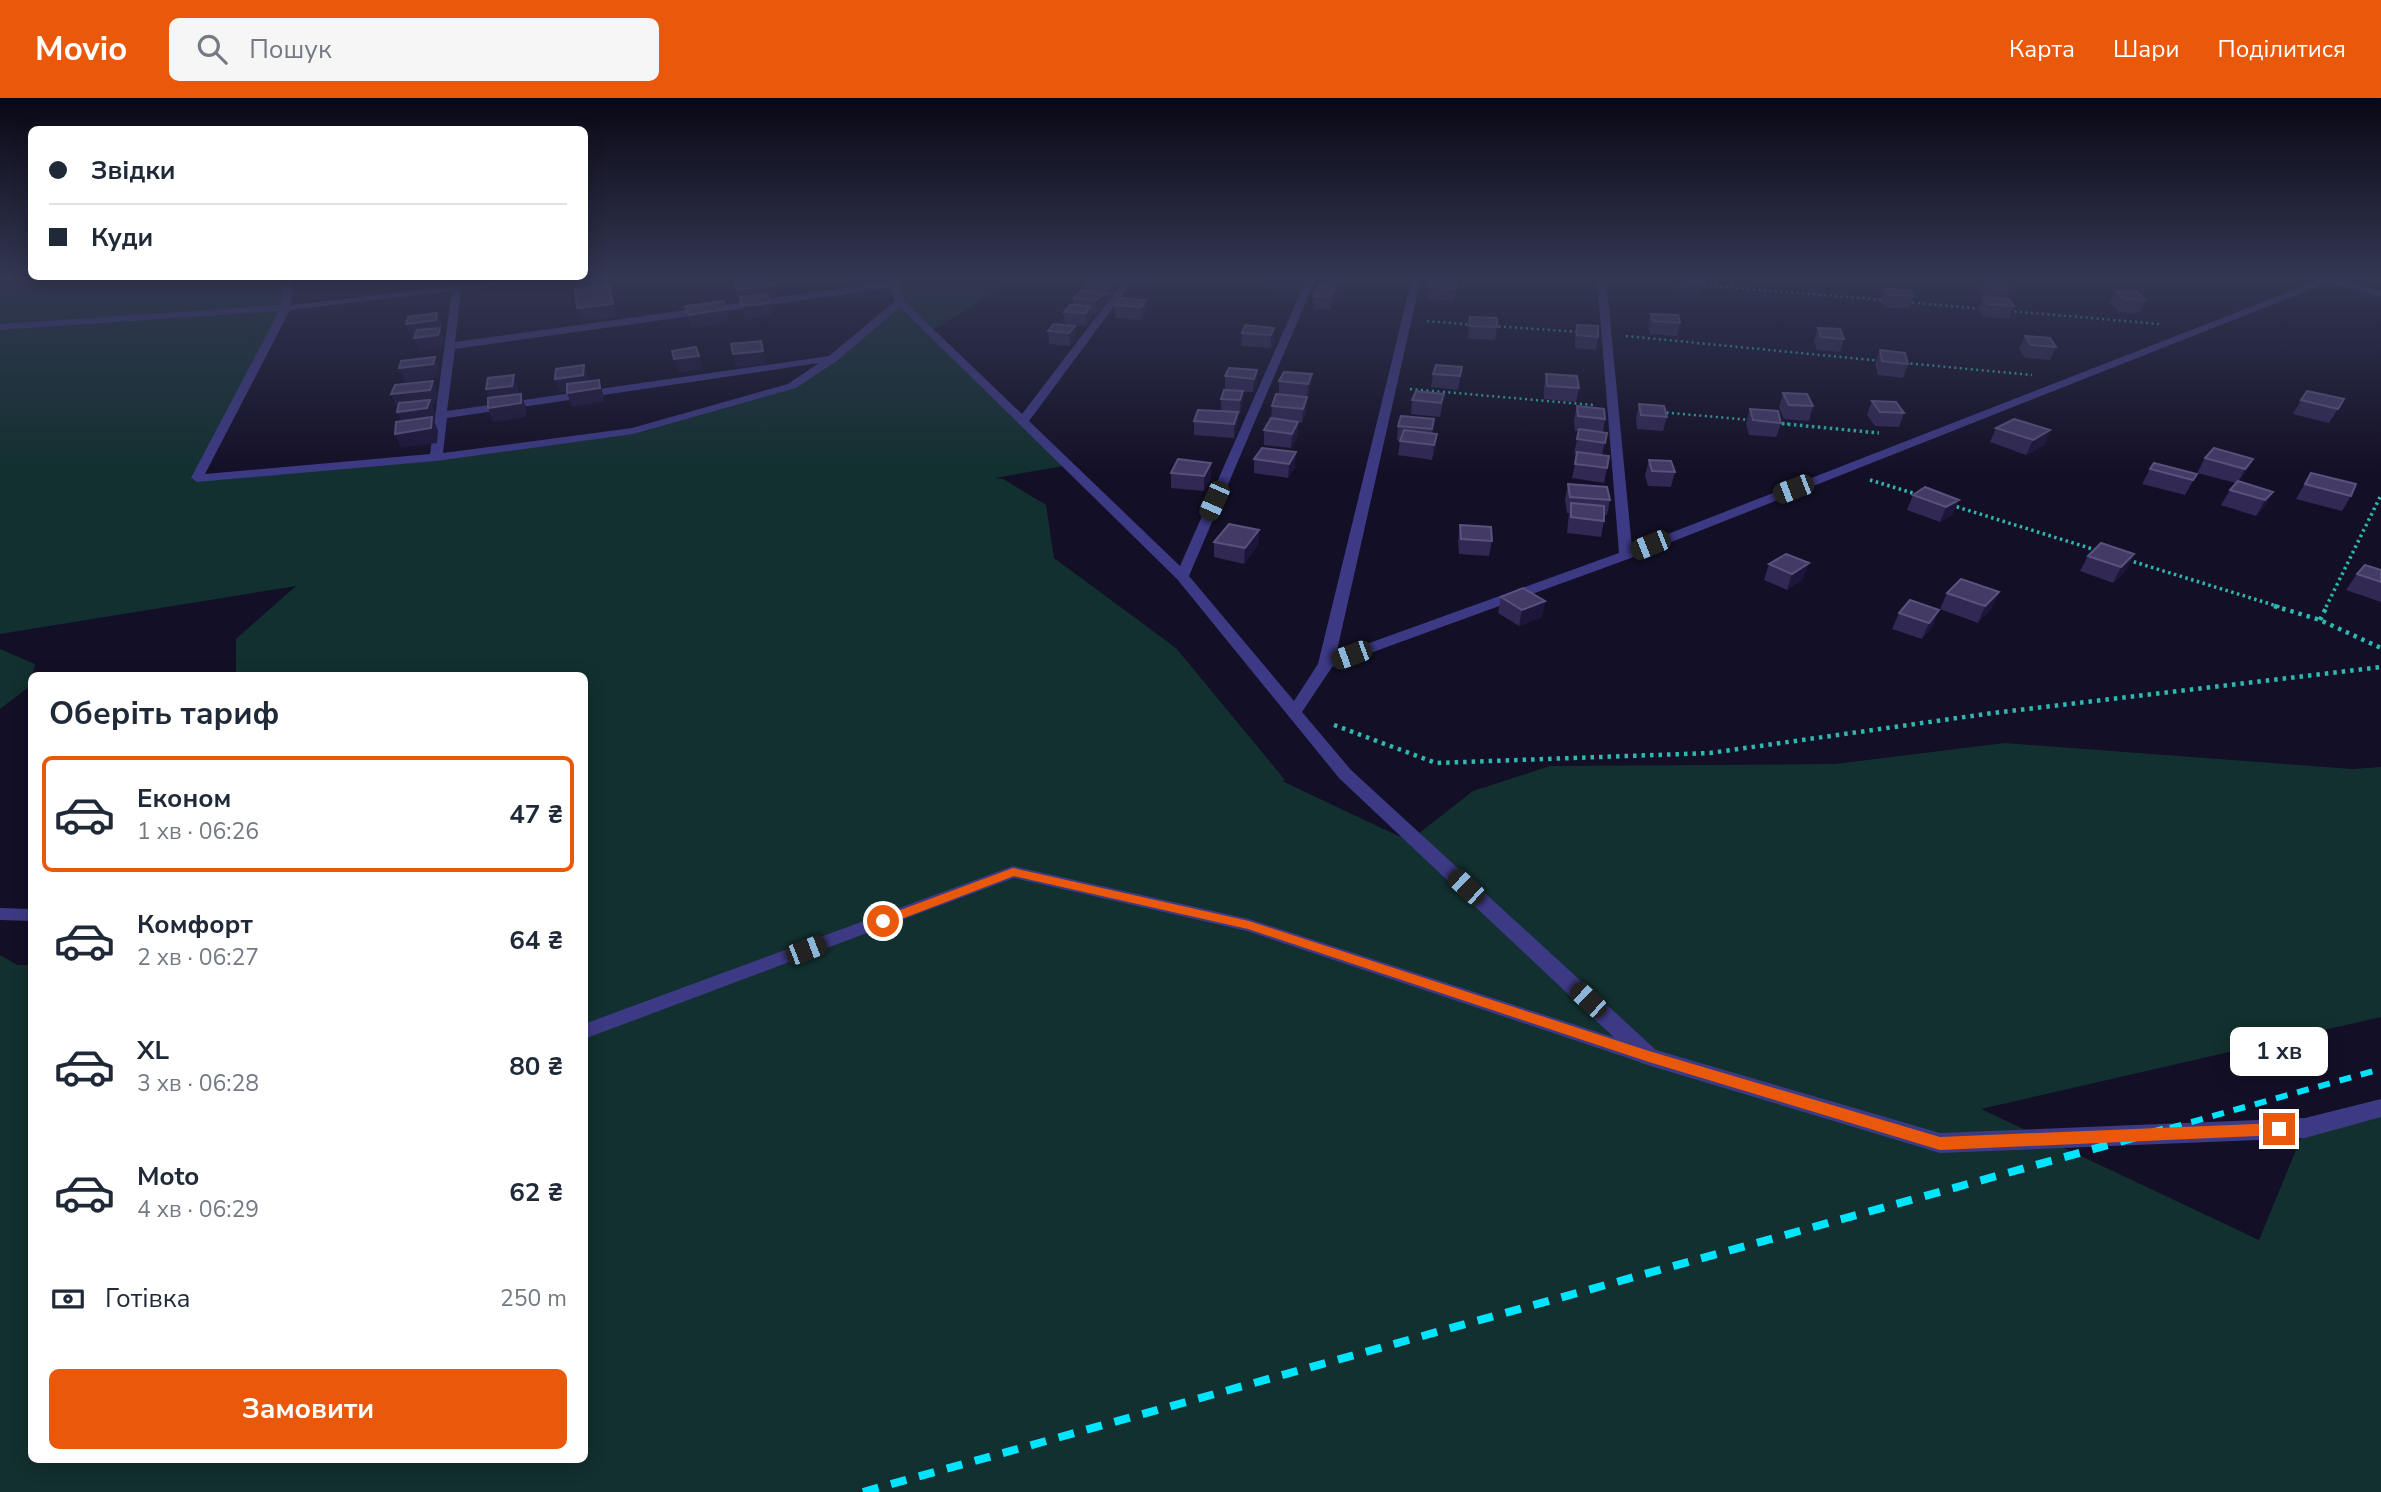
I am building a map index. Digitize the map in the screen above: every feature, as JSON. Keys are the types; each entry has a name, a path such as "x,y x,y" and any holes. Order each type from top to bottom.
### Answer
{"street":[{"path":"267,343 197,478 436,457 633,432 792,386 834,358 847,343"},
{"path":"436,457 451,346 474,343"},
{"path":"949,343 1023,421 1182,576 1345,774 1649,1057 1940,1143 2305,1128 2381,1108"},
{"path":"1023,421 1082,343"},
{"path":"1182,576 1284,343"},
{"path":"1295,711 1326,664 1401,343"},
{"path":"1607,343 1626,555"},
{"path":"1326,664 1626,555 2161,343"},
{"path":"442,415 834,358"}],"lane":[{"path":"588,1031 1013,872 1249,925 1649,1057"},
{"path":"0,914 28,915"}],"path":[{"path":"1699,343 1882,361"},
{"path":"1895,362 2033,375"},
{"path":"1390,388 1613,407"},
{"path":"1653,411 1762,422"},
{"path":"1776,423 1884,434"},
{"path":"1841,471 1921,495"},
{"path":"2320,620 2381,495"},
{"path":"1947,504 2107,554"},
{"path":"2120,558 2320,620 2381,648"},
{"path":"1295,711 1436,763 1710,753 1993,713 2381,667"}],"green space":[{"path":"0,343 268,343 198,477 436,457 633,431 792,386 847,343 943,343 1069,465 995,478 1003,479 1046,505 1054,558 1176,648 1285,780 1282,781 1409,841 1473,791 1550,766 1835,764 2005,743 2352,769 2381,767 2381,1017 1981,1109 2259,1240 2305,1128 2381,1108 2381,1492 0,1492 0,955 17,965 28,965 28,1463 588,1463 588,672 236,672 236,639 296,586 0,634"},
{"path":"0,649 35,664 33,672 28,672 28,688 0,709"}],"building":[{"path":"761,343 763,351 733,354 731,344"},
{"path":"2030,343 2053,343 2056,347"},
{"path":"696,347 699,356 674,359 672,351"},
{"path":"1880,350 1905,353 1908,364 1882,361"},
{"path":"435,357 433,364 399,368 401,361"},
{"path":"584,365 583,375 555,379 556,369"},
{"path":"1436,365 1462,367 1460,376 1433,374"},
{"path":"1229,368 1257,370 1254,379 1225,376"},
{"path":"1284,372 1312,374 1308,384 1279,381"},
{"path":"1546,374 1577,376 1579,388 1547,386"},
{"path":"514,375 512,386 486,389 488,378"},
{"path":"599,380 600,388 567,393 567,384"},
{"path":"433,381 430,390 391,394 395,385"},
{"path":"1224,390 1243,391 1240,400 1221,399"},
{"path":"1416,391 1444,394 1441,403 1412,400"},
{"path":"2307,391 2344,399 2338,409 2301,400"},
{"path":"1783,393 1807,394 1813,406 1789,405"},
{"path":"521,394 521,403 488,408 488,398"},
{"path":"1276,394 1307,397 1303,409 1272,406"},
{"path":"430,400 427,408 397,412 399,403"},
{"path":"1872,401 1896,402 1904,413 1880,412"},
{"path":"1639,404 1664,406 1667,417 1641,415"},
{"path":"1577,406 1604,409 1605,419 1578,416"},
{"path":"1750,409 1778,411 1781,423 1753,420"},
{"path":"1198,410 1238,412 1234,424 1194,421"},
{"path":"1401,416 1434,419 1432,429 1398,426"},
{"path":"432,417 431,428 395,434 396,422"},
{"path":"1271,418 1298,422 1292,434 1264,430"},
{"path":"2014,419 2050,430 2033,440 1996,428"},
{"path":"1579,429 1607,433 1605,443 1577,439"},
{"path":"1404,430 1437,434 1434,445 1400,441"},
{"path":"1262,448 1296,452 1289,464 1254,459"},
{"path":"2214,448 2253,459 2245,469 2205,458"},
{"path":"1577,452 1609,456 1607,468 1575,464"},
{"path":"1178,459 1211,463 1204,476 1171,473"},
{"path":"1649,460 1671,461 1675,472 1652,471"},
{"path":"2154,463 2197,474 2193,480 2150,469"},
{"path":"2311,473 2356,484 2351,496 2305,484"},
{"path":"2238,481 2273,492 2265,500 2230,490"},
{"path":"1568,484 1607,487 1610,500 1570,497"},
{"path":"1925,487 1959,500 1946,507 1913,495"},
{"path":"1571,503 1604,506 1604,521 1571,517"},
{"path":"1229,524 1259,530 1245,548 1214,542"},
{"path":"1460,525 1491,527 1492,541 1461,539"},
{"path":"2101,543 2134,554 2121,567 2088,556"},
{"path":"1786,554 1809,563 1792,574 1769,564"},
{"path":"2365,565 2381,570 2381,582 2357,574"},
{"path":"1961,579 1999,592 1985,606 1947,593"},
{"path":"1523,588 1545,601 1522,610 1501,597"},
{"path":"1910,600 1939,610 1929,623 1899,613"}],"railway":[{"path":"2170,1128 2381,1069"},
{"path":"863,1492 2176,1126"}],"route":[{"path":"883,921 1013,872 1249,925 1649,1057 1940,1143 2279,1129"}]}
